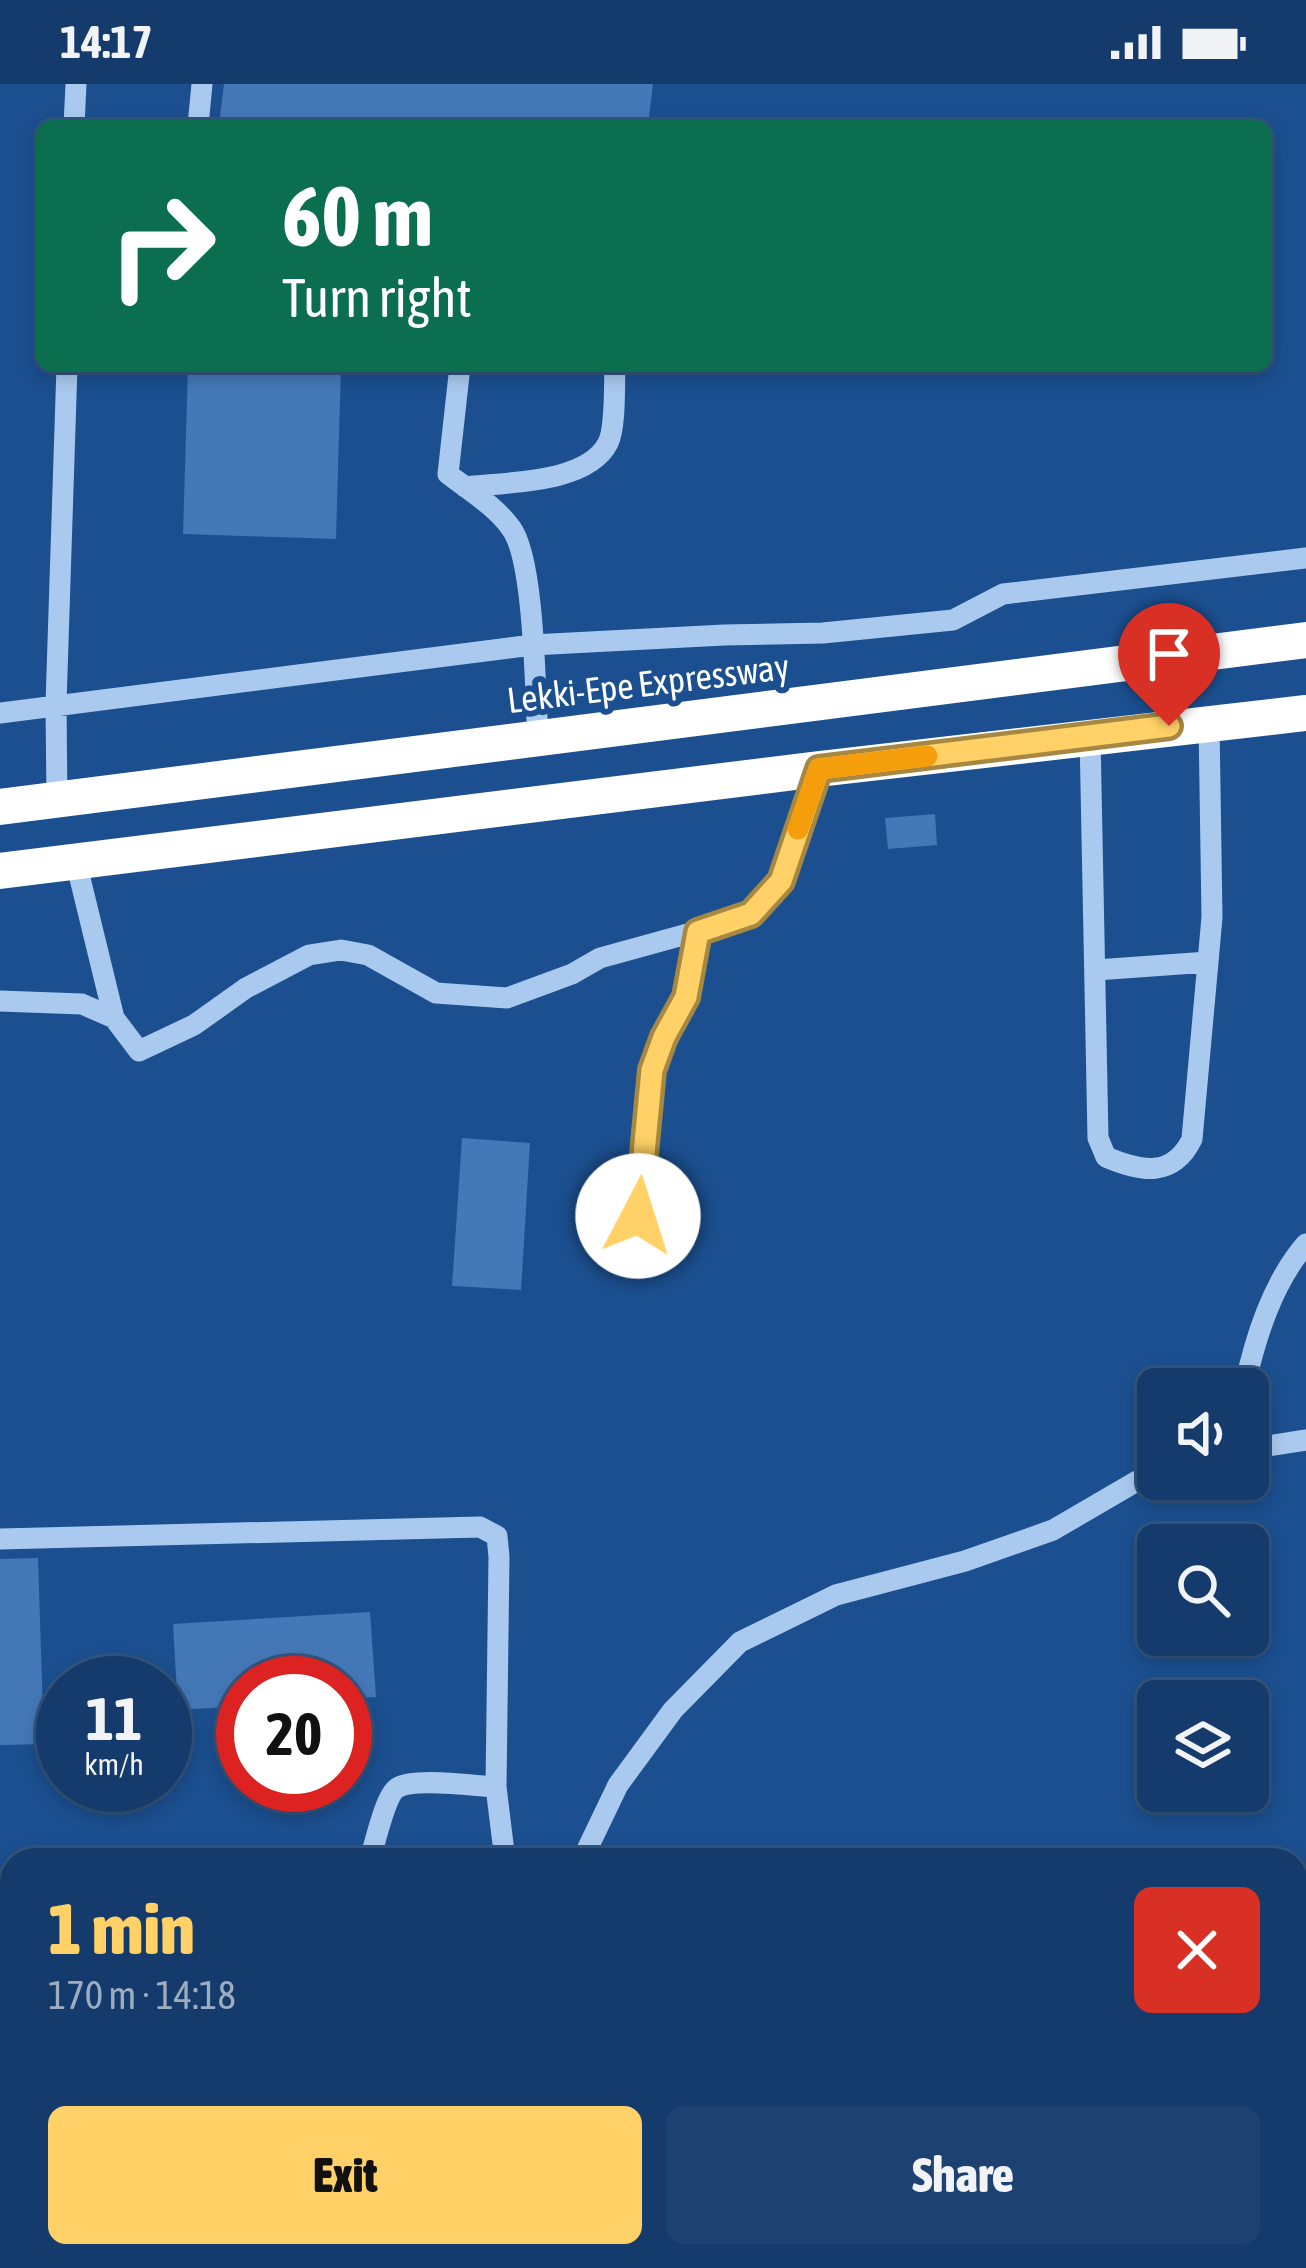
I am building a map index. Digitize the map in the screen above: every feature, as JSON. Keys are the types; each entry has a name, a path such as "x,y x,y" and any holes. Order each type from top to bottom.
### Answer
{"highway":[{"name":"Lekki-Epe Expressway","path":"0,806 1306,640"},
{"path":"0,871 1306,712"}],"street":[{"path":"74,120 76,84"},
{"path":"199,120 202,84"},
{"path":"57,800 67,372"},
{"path":"459,372 448,474 514,531 526,567 538,739"},
{"path":"465,487 573,473 593,461 610,441 615,372"},
{"path":"0,712 532,645 823,633 953,620 1003,594 1306,558"},
{"path":"1090,736 1098,1138 1106,1156 1125,1165 1171,1166 1184,1156 1192,1139 1212,917 1209,722"},
{"path":"76,862 114,1018 139,1051 194,1025 246,988 309,956 341,950 368,956 436,993 507,998 572,974 600,958 751,914 781,881 819,769"},
{"path":"638,1216 652,1070 686,997 698,932"},
{"path":"1096,970 1208,962"},
{"path":"0,1001 82,1004 114,1018"},
{"path":"1249,1368 1255,1340 1292,1260 1306,1244"},
{"path":"1269,1446 1306,1440"},
{"path":"588,1848 617,1785 673,1710 740,1642 836,1595 965,1561 1053,1530 1137,1481"},
{"path":"0,1539 481,1527 496,1536 496,1787 504,1848"},
{"path":"373,1848 397,1787 416,1783 496,1787"}],"building":[{"path":"224,84 653,84 649,120 220,120"},
{"path":"188,372 341,372 336,539 183,534"},
{"path":"935,814 937,845 888,849 885,818"},
{"path":"462,1138 530,1143 521,1290 452,1286"},
{"path":"38,1558 41,1656 36,1656 36,1744 0,1745 0,1559"},
{"path":"370,1612 376,1697 372,1697 372,1656 216,1656 216,1708 192,1709 192,1656 175,1656 173,1624"}],"slow traffic":[{"path":"798,829 819,769 927,756"}],"route":[{"path":"638,1216 652,1070 686,997 698,932 751,914 781,881 819,769 1169,726"}]}
